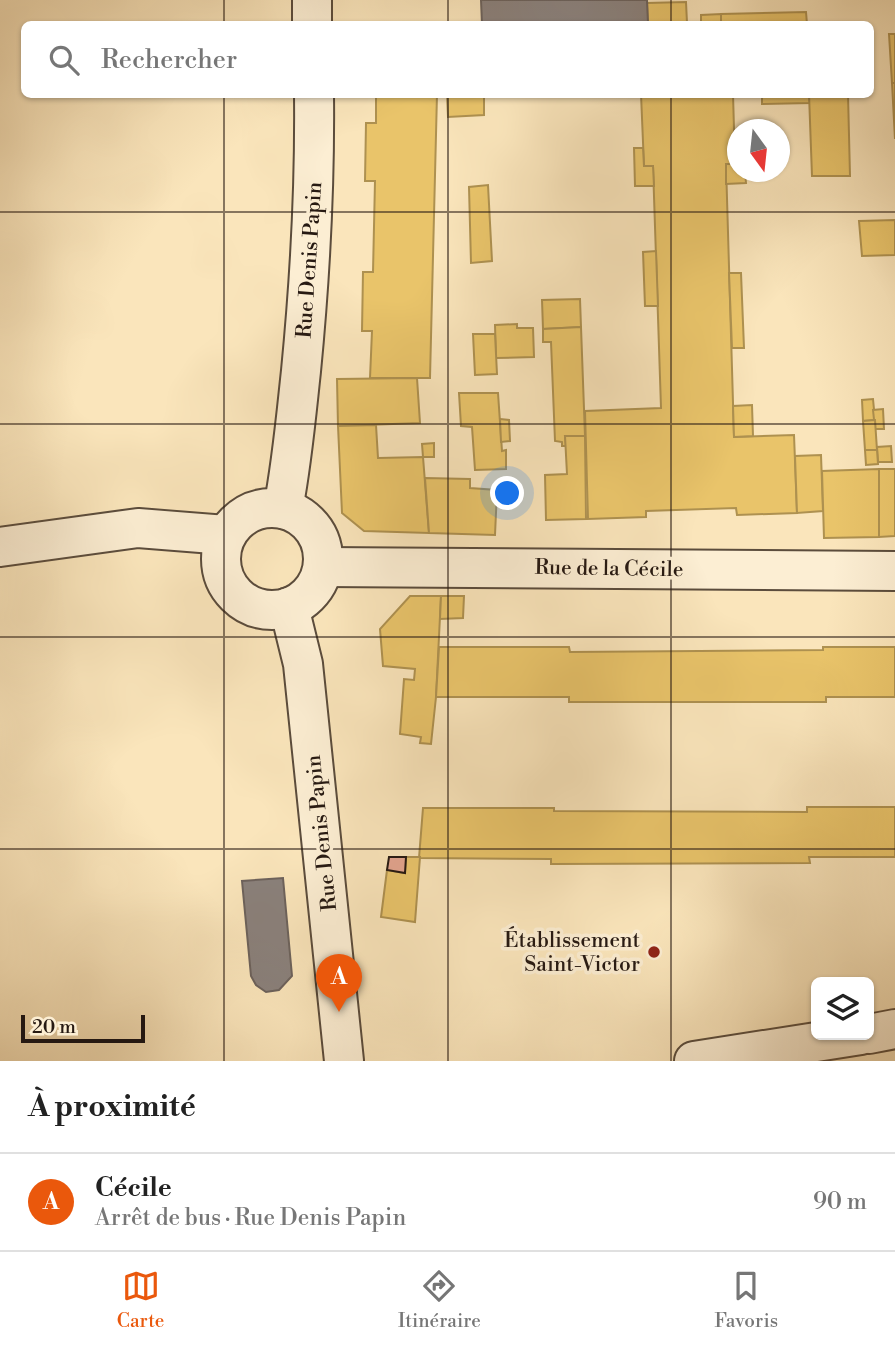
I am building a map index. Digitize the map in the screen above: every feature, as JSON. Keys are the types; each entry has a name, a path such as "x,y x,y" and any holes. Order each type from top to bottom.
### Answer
{"street":[{"path":"312,0 312,21"},
{"name":"Rue Denis Papin","path":"283,509 292,460 305,333 315,178 314,98"},
{"path":"266,507 283,509 301,516 315,530 323,548 323,567 317,585 305,599 289,607 269,610 249,605 233,592 223,575 220,555 226,535 250,512 266,507"},
{"path":"0,547 138,528 226,535"},
{"name":"Rue de la Cécile","path":"323,567 895,571"},
{"name":"Rue Denis Papin","path":"289,607 303,664 344,1061"},
{"path":"874,1033 895,1030"},
{"path":"694,1061 830,1040"}],"building: Logements":[{"path":"686,2 687,21 648,21 647,3"},
{"path":"806,12 807,21 721,21 721,14"},
{"path":"721,14 721,21 701,21 701,15"},
{"path":"889,34 895,34 895,83 892,83"},
{"path":"892,83 895,83 895,139"},
{"path":"376,98 437,98 430,378 370,378 372,331 362,331 363,272 373,272 375,181 365,181 366,123 376,123"},
{"path":"447,98 484,98 484,115 448,117"},
{"path":"641,98 733,98 734,119 727,119 726,164 734,437 794,435 797,513 737,515 736,508 646,511 646,517 588,519 585,411 661,408 653,166 644,166"},
{"path":"762,98 809,98 810,103 762,104"},
{"path":"809,98 848,98 850,176 812,176"},
{"path":"634,148 643,148 644,166 653,166 654,186 635,186"},
{"path":"726,164 727,182 746,183 726,184"},
{"path":"488,185 492,261 471,263 469,187"},
{"path":"895,220 895,255 862,256 859,221"},
{"path":"656,251 658,306 645,306 643,252"},
{"path":"729,273 741,273 744,348 732,348"},
{"path":"580,299 581,327 543,329 542,300"},
{"path":"517,324 517,328 533,328 534,357 496,358 495,325"},
{"path":"581,327 585,436 565,436 566,446 562,446 562,442 555,441 551,342 543,342 543,329"},
{"path":"473,334 495,334 497,374 475,375"},
{"path":"417,378 420,423 338,426 337,379"},
{"path":"459,393 498,393 506,469 475,470 472,427 461,426"},
{"path":"873,399 875,420 863,421 862,400"},
{"path":"752,405 753,436 734,437 733,406"},
{"path":"883,409 884,429 875,429 873,410"},
{"path":"500,419 509,420 510,441 501,442"},
{"path":"875,420 877,450 865,450 863,421"},
{"path":"376,425 378,458 423,457 429,533 364,531 342,513 338,426"},
{"path":"565,436 585,436 586,519 546,520 545,475 567,474"},
{"path":"434,443 434,457 423,457 422,444"},
{"path":"891,446 892,462 878,462 877,447"},
{"path":"865,450 877,450 878,464 866,465"},
{"path":"821,455 823,511 797,513 795,456"},
{"path":"879,469 895,469 895,536 879,537"},
{"path":"879,469 879,537 824,538 822,471"},
{"path":"425,478 470,479 470,488 497,490 495,535 429,533"},
{"path":"410,596 441,596 431,744 420,743 421,737 400,734 404,679 414,680 415,669 383,666 380,629"},
{"path":"441,596 464,596 463,618 440,619"},
{"path":"439,647 569,647 570,652 895,647 895,697 826,697 826,702 569,702 569,697 436,697"},
{"path":"807,807 895,807 895,857 809,857 810,863 551,864 551,859 419,858 423,808 807,812"},
{"path":"406,857 420,857 415,922 381,917 387,870 405,873"}],"building: Industrie":[{"path":"481,0 647,0 648,21 482,21"},
{"path":"283,878 292,976 279,990 266,992 256,985 251,976 242,881"}],"building: Autres":[{"path":"389,857 406,857 405,873 387,870"}],"place":[{"name":"Établissement Saint-Victor","path":"654,952"},
{"name":"Cécile","path":"339,1012"}]}
